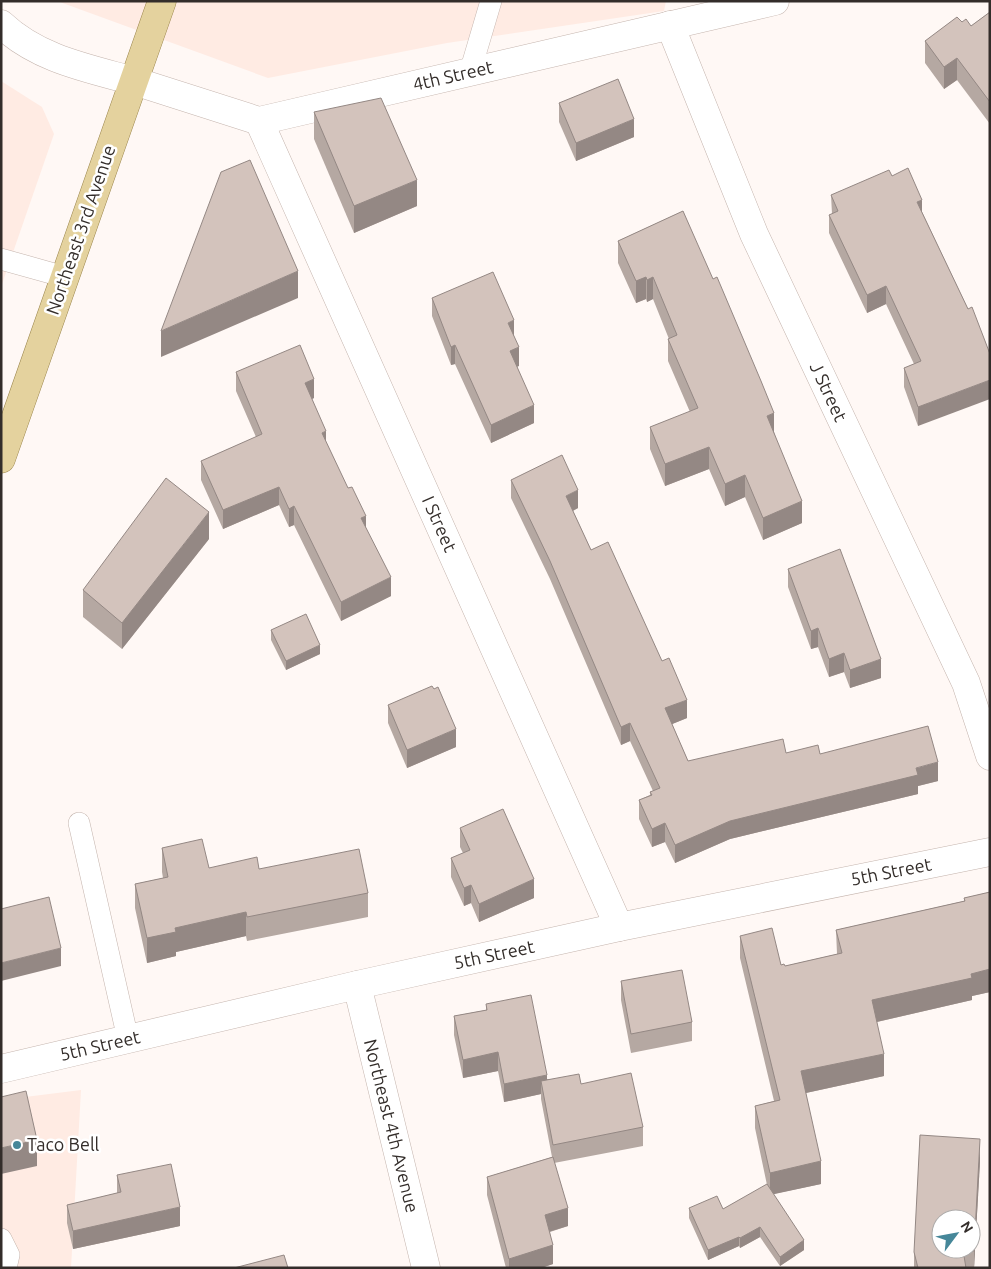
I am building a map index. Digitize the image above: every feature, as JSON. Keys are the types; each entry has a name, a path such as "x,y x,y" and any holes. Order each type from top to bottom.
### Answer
{"main road":[{"name":"Northeast 3rd Avenue","path":"1,459 162,1"}],"street":[{"name":"4th Street","path":"259,120 775,1"},
{"path":"1,24 15,37 52,58 259,120"},
{"name":"J Street","path":"670,26 754,234 966,683 990,756"},
{"name":"I Street","path":"259,120 619,927"},
{"name":"5th Street","path":"1,1069 356,985 619,927 990,852"},
{"name":"Northeast 4th Avenue","path":"356,985 426,1268"}],"lane":[{"path":"470,72 492,1"},
{"path":"1,259 65,277"},
{"path":"79,823 128,1039"},
{"path":"1,1239 9,1254 6,1268"}],"shaded area":[{"path":"57,1 666,1 664,11 447,43 268,78"},
{"path":"1,81 42,107 54,134 1,287"},
{"path":"81,1090 71,1268 1,1268 1,1100"}],"building":[{"path":"990,12 990,102 957,58 944,67 925,41 957,17 962,22 966,19 971,26"},
{"path":"618,79 634,119 576,143 559,103"},
{"path":"381,98 417,180 354,206 314,112"},
{"path":"250,160 298,271 161,331 221,172"},
{"path":"908,168 922,200 917,202 968,309 972,307 990,354 990,380 918,407 904,368 921,361 886,286 867,295 829,215 838,211 831,195 889,170 892,176"},
{"path":"683,211 713,279 717,277 761,381 774,413 767,416 802,501 763,518 745,475 725,484 709,447 665,464 650,427 698,408 668,339 677,335 653,277 647,280 646,277 636,281 618,241"},
{"path":"493,272 514,320 508,323 519,347 510,351 534,405 491,425 455,345 451,347 432,298"},
{"path":"300,345 314,379 305,383 326,431 322,433 348,488 352,487 366,516 361,518 391,577 341,602 294,506 289,509 279,487 223,510 201,461 262,434 236,372"},
{"path":"562,455 578,490 566,496 591,550 608,542 662,661 669,658 687,700 665,708 688,761 783,739 786,753 818,745 820,754 928,726 938,762 916,768 918,775 730,821 675,845 665,823 652,829 639,800 652,795 650,792 660,788 630,723 621,727 550,561 511,480"},
{"path":"166,478 209,512 122,623 83,590"},
{"path":"840,549 881,659 850,670 844,653 829,659 818,628 811,631 788,569"},
{"path":"306,614 320,645 286,661 271,630"},
{"path":"432,686 434,689 438,687 456,729 407,750 388,705"},
{"path":"503,809 534,879 479,904 471,885 464,888 451,858 470,850 460,828"},
{"path":"202,839 209,868 257,857 259,869 359,849 368,893 247,917 246,912 175,928 176,932 147,938 135,884 168,877 162,848"},
{"path":"990,892 990,969 971,974 972,978 872,1000 884,1054 801,1071 821,1161 770,1173 755,1106 780,1100 740,936 772,928 781,965 784,964 785,966 842,953 836,930 965,901 964,898"},
{"path":"49,897 61,948 1,963 1,909"},
{"path":"682,970 692,1022 631,1034 621,981"},
{"path":"531,995 547,1075 504,1084 498,1052 463,1060 454,1016 487,1010 486,1004"},
{"path":"631,1073 643,1127 553,1145 541,1081 579,1074 581,1084"},
{"path":"26,1091 37,1140 1,1148 1,1097"},
{"path":"920,1135 980,1139 976,1209 931,1209 931,1259 964,1259 966,1268 918,1268 914,1252"},
{"path":"553,1157 568,1208 545,1215 553,1245 509,1259 487,1177"},
{"path":"171,1164 180,1207 73,1231 67,1205 121,1192 117,1175"},
{"path":"767,1184 804,1240 780,1257 760,1227 740,1238 708,1250 689,1208 717,1196 723,1209"},
{"path":"284,1255 288,1268 234,1268"}],"place":[{"name":"Taco Bell","path":"17,1145"}]}
